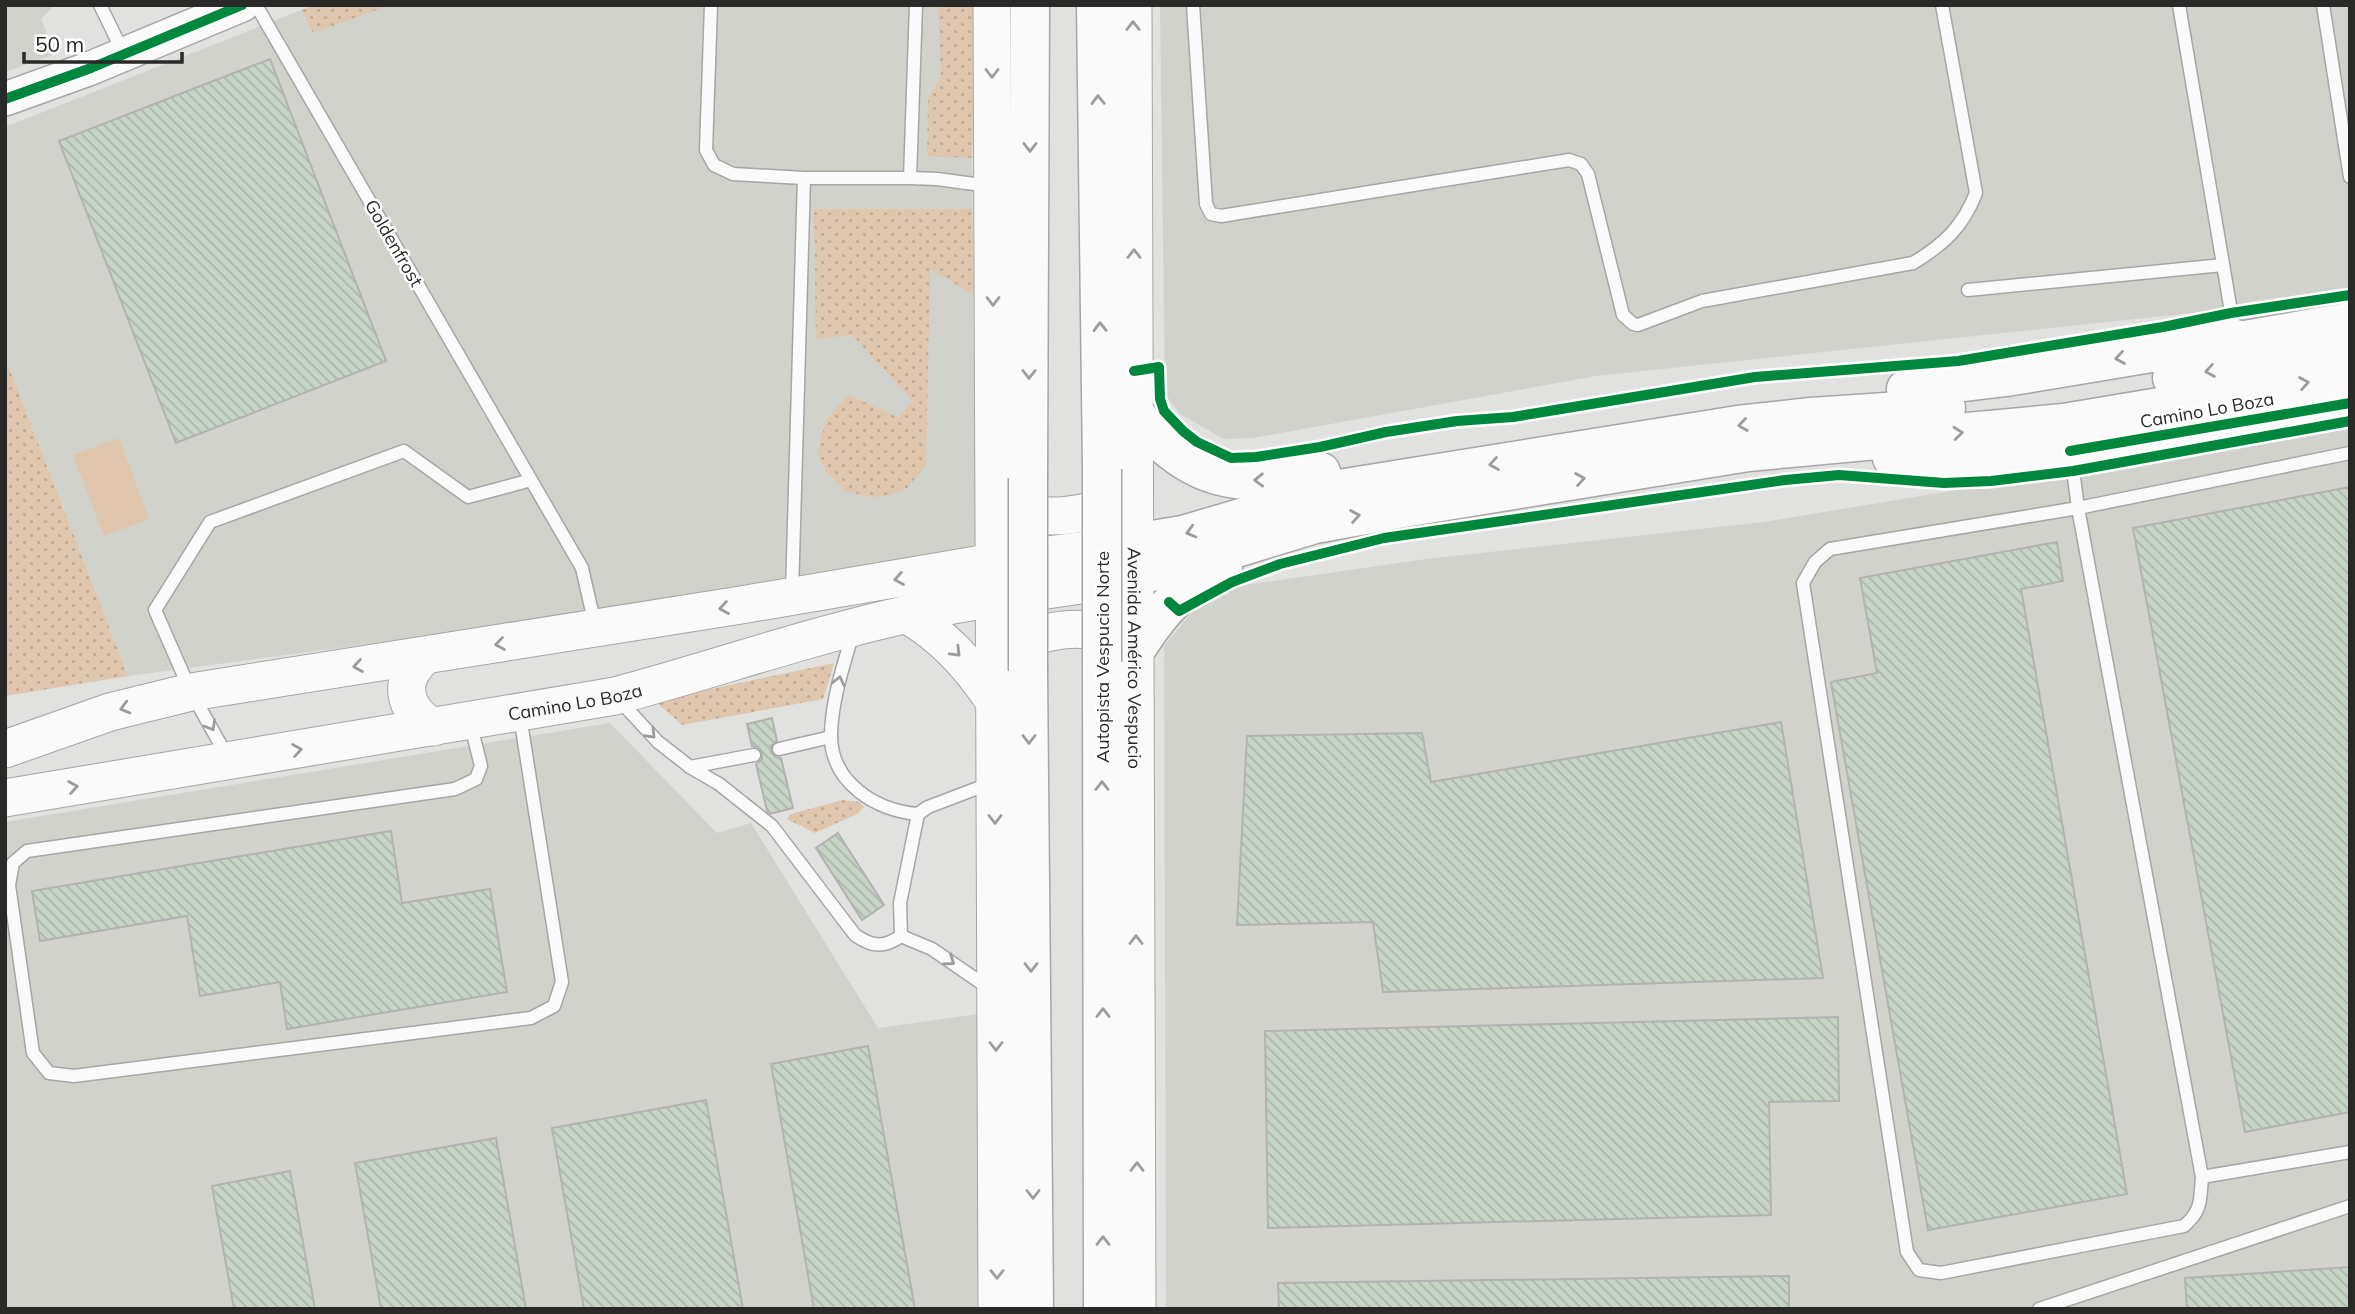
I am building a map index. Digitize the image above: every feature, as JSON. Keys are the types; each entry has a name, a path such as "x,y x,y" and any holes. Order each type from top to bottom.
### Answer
{"highway":[{"path":"1030,5 1028,478 1011,665 1034,1309"},
{"name":"Autopista Vespucio Norte","path":"1096,5 1102,469 1119,656 1103,1309"},
{"path":"1802,432 1852,399 1892,390 2006,377 2236,339"},
{"path":"1135,560 1181,565 1339,518 1720,456 1802,432 1913,411 2055,398 2350,348"},
{"path":"1135,560 1182,535 1339,489 1666,436 2064,423 2350,375"},
{"path":"1135,414 1165,448 1212,474 1252,480 1335,470 1358,471 1399,479"},
{"path":"1802,432 1904,459 1947,462 2012,459 2070,451"},
{"path":"1119,656 1169,602 1186,588 1254,554 1289,531"}],"main road":[{"path":"992,5 994,599 1011,665"},
{"name":"Avenida Américo Vespucio","path":"1133,5 1135,560 1119,656 1137,1309"},
{"path":"994,505 1029,515 1065,516 1101,508 1135,491"},
{"path":"5,749 110,712 191,692 596,629 994,562 1135,560"},
{"name":"Camino Lo Boza","path":"5,798 615,696 685,678 855,626 994,599 1135,560"},
{"path":"906,614 925,625 954,649 995,701"},
{"path":"997,1309 995,701 1025,639 1050,632 1098,632 1119,656"},
{"path":"425,656 410,672 407,695 414,712 433,727"}],"street":[{"path":"5,99 91,68 242,5"},
{"path":"2236,339 2350,319"},
{"name":"Camino Lo Boza","path":"2070,451 2350,404"}],"lane":[{"path":"100,5 124,53"},
{"name":"Goldenfrost","path":"256,5 582,568 596,629"},
{"path":"711,5 706,150 709,158 720,170 733,174 804,178 937,179 993,187"},
{"path":"910,178 916,5"},
{"path":"1193,5 1206,204 1211,214 1221,216 1569,160 1581,164 1588,174 1623,315 1638,325 1702,301 1913,263 1933,252 1952,234 1968,214 1976,193 1942,5"},
{"path":"2179,5 2236,339"},
{"path":"2323,5 2350,177"},
{"path":"792,597 804,178"},
{"path":"1968,290 2223,265"},
{"path":"230,761 191,692 155,610 210,522 404,451 468,497 531,480"},
{"path":"2070,451 2078,508 2202,1177 2197,1215 2184,1226 1941,1273 1919,1270 1907,1252 1803,583 1815,562 1830,549 2078,508 2350,453"},
{"path":"855,626 836,694 831,737 839,765 857,790 870,801 885,808 918,814"},
{"path":"615,696 658,742 690,767 719,783 772,826 855,935 867,943 880,946 901,936"},
{"path":"470,721 481,766 476,779 454,789 27,851 13,863 9,886 33,1053 49,1073 74,1076 518,1020 531,1018 554,1006 562,982 519,713"},
{"path":"779,749 831,737"},
{"path":"690,767 754,755"},
{"path":"901,936 901,903 918,814 928,807 995,781"},
{"path":"901,936 932,949 996,993"},
{"path":"2202,1177 2350,1152"},
{"path":"2039,1309 2350,1206"}],"shaded area":[{"path":"5,5 55,5 41,19 56,54 5,72"},
{"path":"314,5 975,5 972,158 976,547 629,609 128,676 5,357 5,127"},
{"path":"314,5 390,5 313,33 302,10"},
{"path":"938,5 975,5 972,158 927,156 928,98 941,76"},
{"path":"1160,5 2350,5 2350,289 2249,307 1596,376 1253,438 1224,439 1180,414 1165,394"},
{"path":"814,209 972,209 974,295 930,269 926,465 907,488 888,496 870,497 845,491 826,471 817,453 826,420 848,395 898,417 913,401 852,335 816,339"},
{"path":"5,357 128,676 5,696"},
{"path":"2350,425 2350,1309 1166,1309 1164,646 1210,590 1426,559 1764,522"},
{"path":"119,438 149,519 104,536 73,455"},
{"path":"834,663 823,699 682,725 655,701"},
{"path":"610,723 717,833 751,823 878,1028 979,1014 981,1309 5,1309 5,822"},
{"path":"842,800 859,802 864,807 857,814 815,833 787,819 791,814"}],"building":[{"path":"270,59 386,361 176,443 59,141"},
{"path":"2350,487 2350,1112 2245,1132 2133,528"},
{"path":"2057,542 2063,581 2021,589 2127,1194 1928,1230 1831,682 1877,673 1860,578"},
{"path":"772,718 777,741 771,746 771,752 781,758 793,808 770,814 756,764 762,759 762,753 758,747 752,746 747,724"},
{"path":"1781,722 1823,978 1383,992 1373,922 1237,925 1247,736 1422,733 1431,782"},
{"path":"391,831 402,903 490,889 507,992 287,1029 280,982 200,996 187,916 40,941 32,891"},
{"path":"838,833 884,905 862,920 816,848"},
{"path":"1838,1017 1839,1101 1769,1102 1771,1215 1268,1228 1265,1031"},
{"path":"868,1046 915,1309 814,1309 771,1064"},
{"path":"706,1100 743,1309 584,1309 552,1128"},
{"path":"496,1138 526,1309 381,1309 355,1163"},
{"path":"290,1171 315,1309 234,1309 212,1186"},
{"path":"2350,1267 2350,1309 2187,1309 2185,1278"},
{"path":"1789,1276 1789,1309 1279,1309 1278,1283"}],"cycle path":[{"path":"5,99 91,68 242,5"},
{"path":"1134,371 1159,367 1160,399 1164,411 1197,442 1231,458 1256,457 1320,447 1386,432 1457,421 1513,417 1755,377 1958,361 2350,295"},
{"path":"2070,451 2350,403"},
{"path":"1169,602 1179,611 1232,582 1280,564 1384,538 1785,480 1839,475 1944,483 1991,481 2073,471 2350,421"}]}
